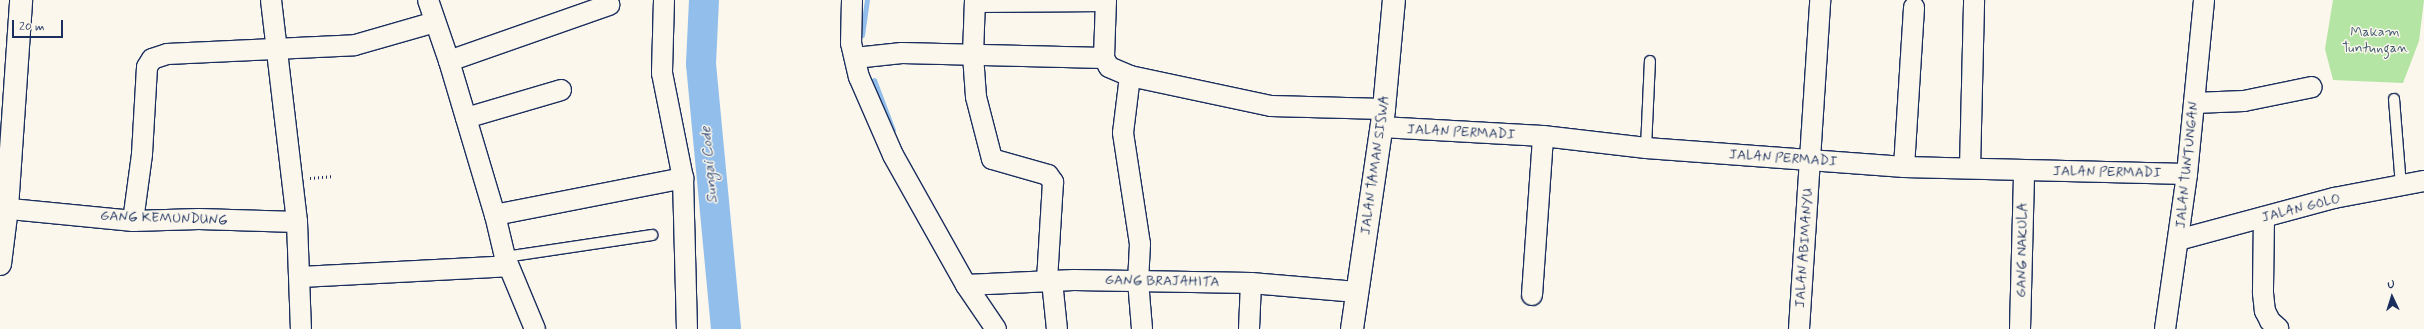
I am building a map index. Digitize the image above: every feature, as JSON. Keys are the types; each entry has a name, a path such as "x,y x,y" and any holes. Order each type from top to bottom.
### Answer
{"main road":[{"path":"0,264 3,208 21,0"},
{"name":"JALAN TAMAN SISWA","path":"1352,329 1382,118 1394,0"}],"street":[{"path":"271,0 297,222 301,276 301,329"},
{"path":"428,0 449,61 495,215 506,262 534,329"},
{"path":"664,0 662,73 683,178 687,329"},
{"path":"852,0 851,43 858,77 892,155 966,285 996,329"},
{"path":"855,58 902,53 973,54 1104,58 1106,0 975,1 973,54 978,110 992,159 1048,175 1053,182 1049,281 1057,329"},
{"name":"JALAN ABIMANYU","path":"1799,329 1820,0"},
{"path":"1970,168 1974,0"},
{"name":"JALAN TUNTUNGAN","path":"2165,329 2187,174 2204,0"},
{"path":"449,61 609,5"},
{"path":"1904,167 1914,7"},
{"path":"133,220 142,154 147,67 152,59 167,54 276,50 355,45 435,22"},
{"name":"JALAN PERMADI","path":"1104,58 1110,67 1130,76 1271,106 1646,148 1904,167 2187,174"},
{"path":"1130,76 1123,133 1140,244 1138,281 1142,329"},
{"path":"2194,103 2244,101 2312,87"},
{"path":"466,118 561,90"},
{"path":"1532,295 1543,136"},
{"name":"GANG NAKULA","path":"2020,329 2024,171"},
{"path":"495,215 683,178"},
{"name":"JALAN GOLO","path":"2178,240 2334,198 2424,181"},
{"name":"GANG KEMUNDUNG","path":"3,208 133,220 199,219 297,222"},
{"path":"2264,217 2263,293 2265,311 2270,321 2278,328"},
{"path":"301,276 506,262"},
{"name":"GANG BRAJAHITA","path":"966,285 1049,281 1251,283 1357,292"},
{"path":"1249,329 1251,283"}],"lane":[{"path":"1646,148 1650,61"},
{"path":"2394,99 2400,186"},
{"path":"506,262 652,235"}],"path":[{"path":"292,180 334,176"}],"green space":[{"name":"Makam Tuntungan","path":"2333,0 2424,0 2419,41 2403,83 2333,80 2325,49"}],"waterway":[{"name":"Sungai Code","path":"704,0 701,64 726,329"},
{"path":"862,35 867,0"},
{"path":"874,80 893,130"}]}
